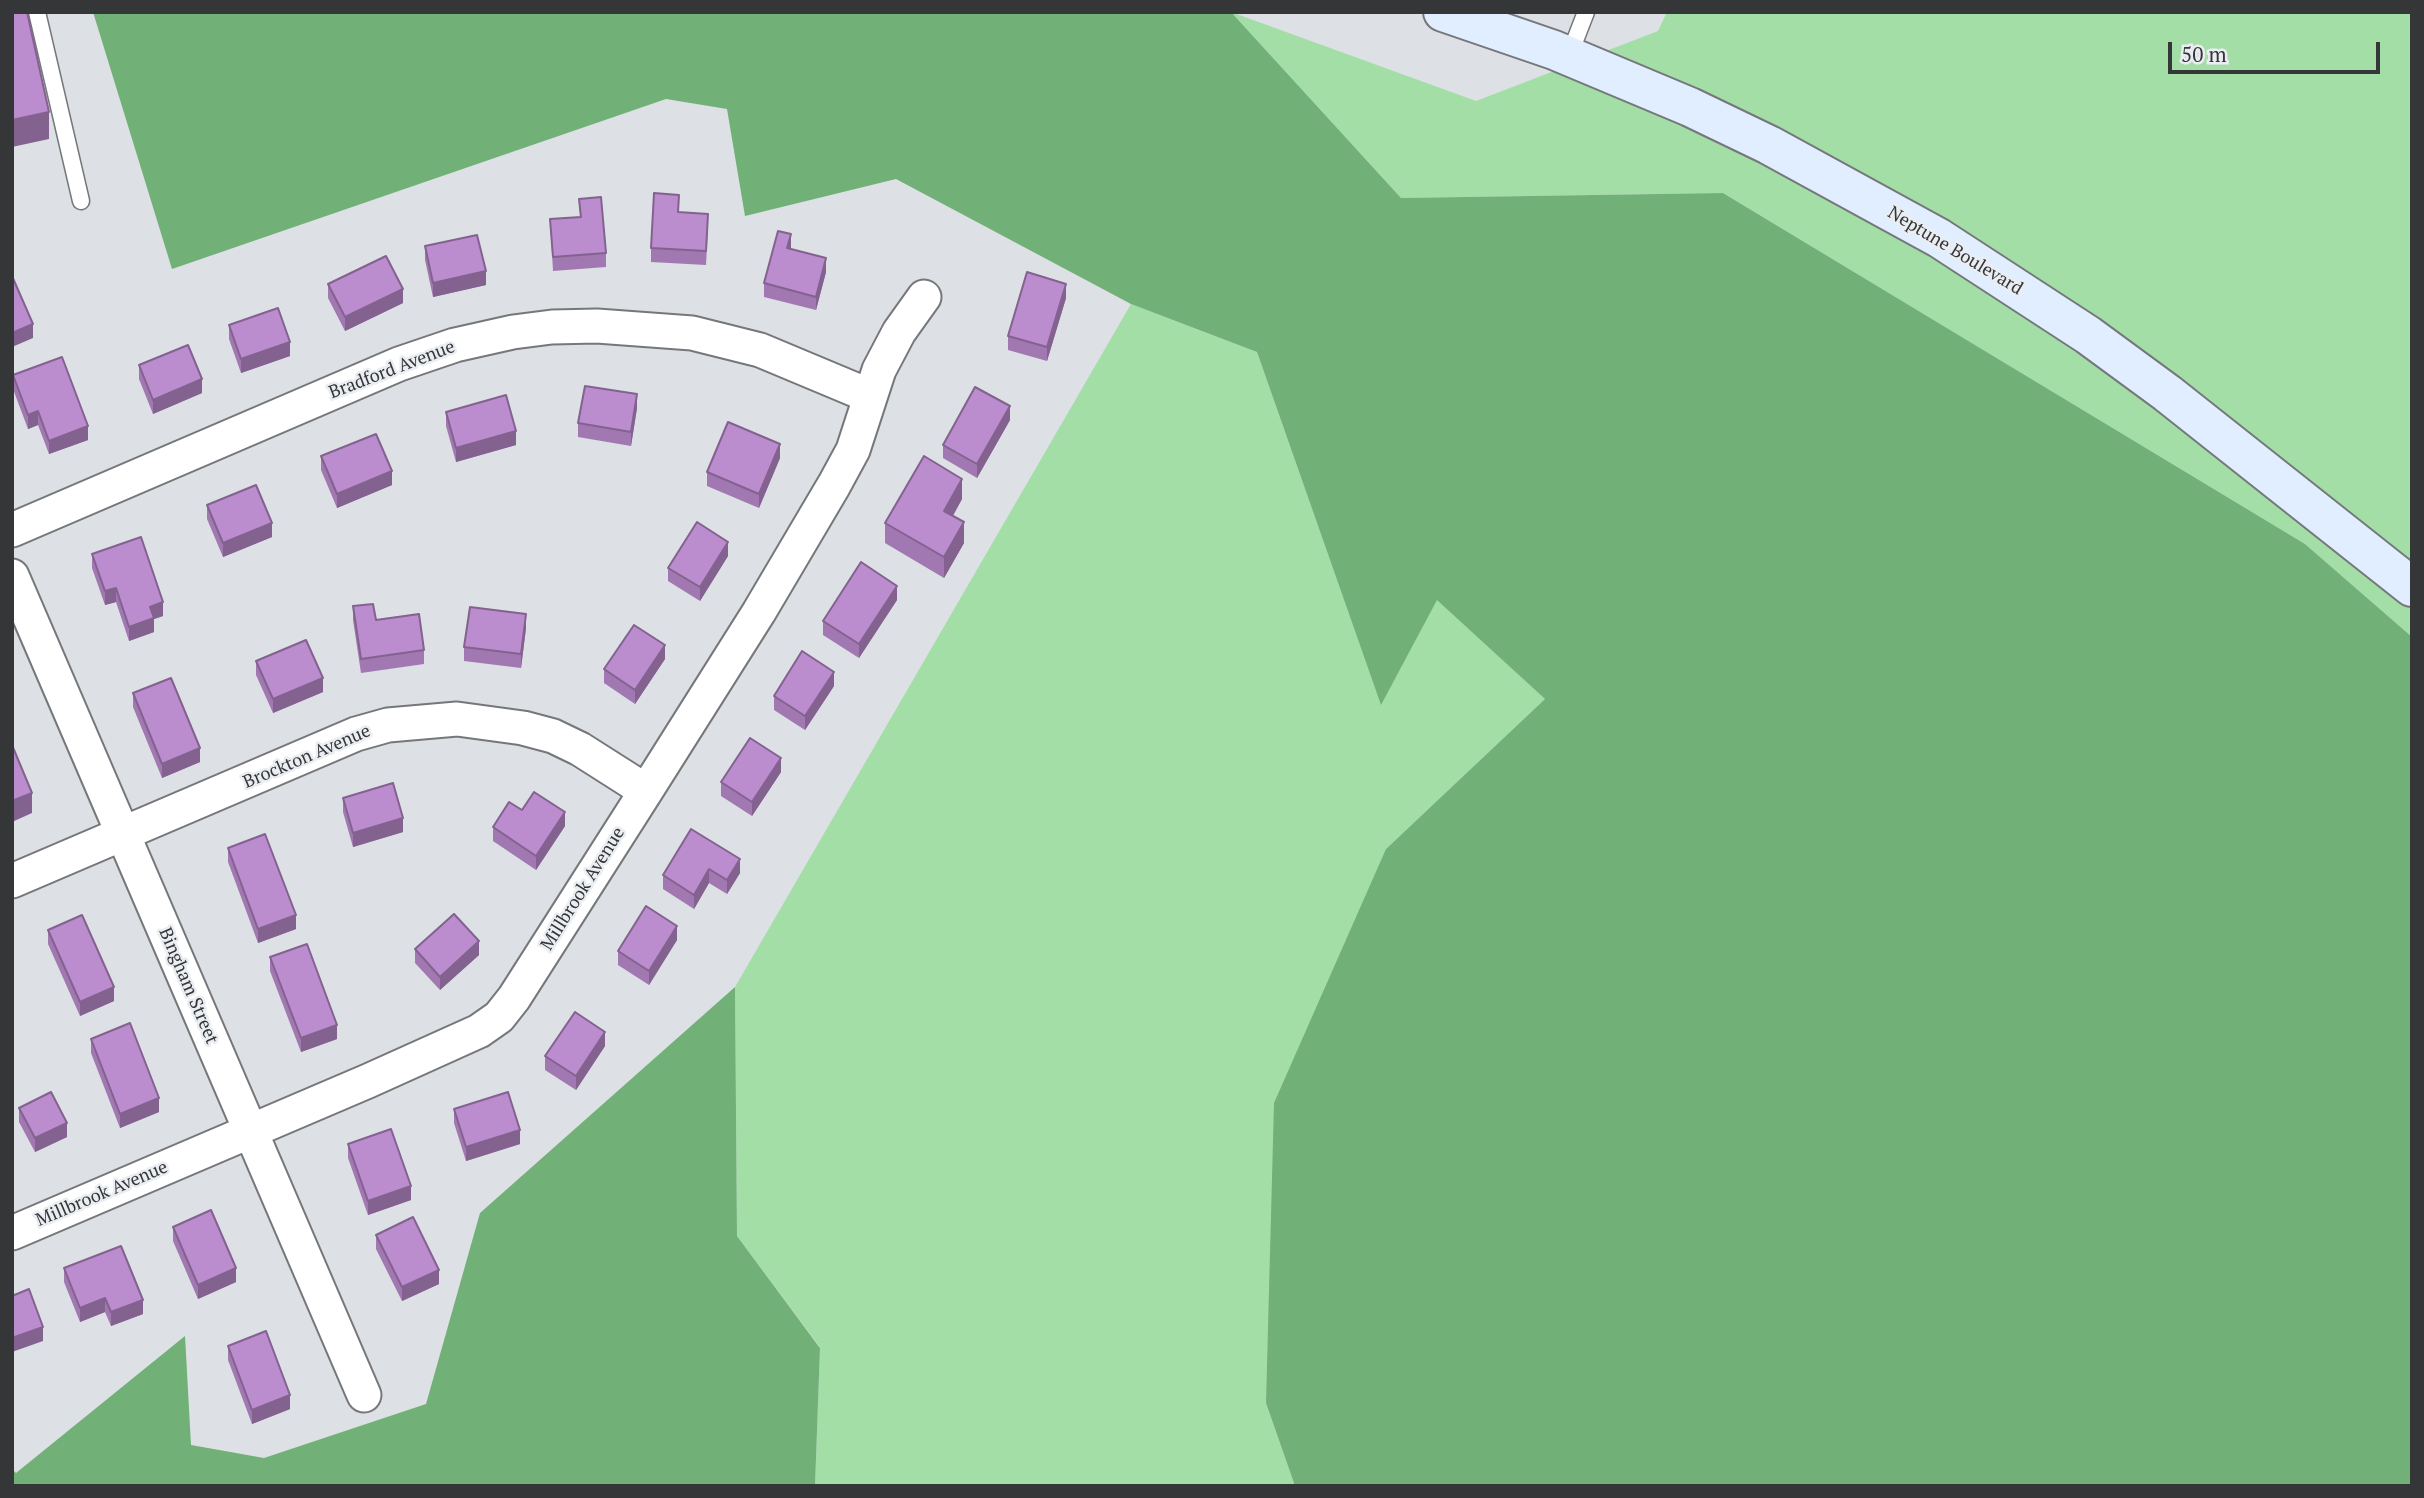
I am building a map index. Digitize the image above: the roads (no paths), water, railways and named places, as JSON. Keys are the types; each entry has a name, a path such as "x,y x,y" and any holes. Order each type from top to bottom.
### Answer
{"street":[{"name":"Neptune Boulevard","path":"1443,12 1569,56 1690,107 1769,145 1939,238 2088,335 2167,393 2412,587"},
{"name":"Millbrook Avenue","path":"12,1233 479,1031 499,1017 514,998 759,612 834,485 853,450 879,370 898,332 924,297"},
{"name":"Bradford Avenue","path":"12,530 399,364 455,345 513,332 552,327 597,326 692,333 760,350 870,396"},
{"name":"Bingham Street","path":"12,576 364,1395"},
{"name":"Brockton Avenue","path":"12,881 356,734 388,725 432,720 488,722 553,736 580,749 646,791"}],"lane":[{"path":"37,12 81,201"},
{"path":"1569,56 1586,12"}]}
